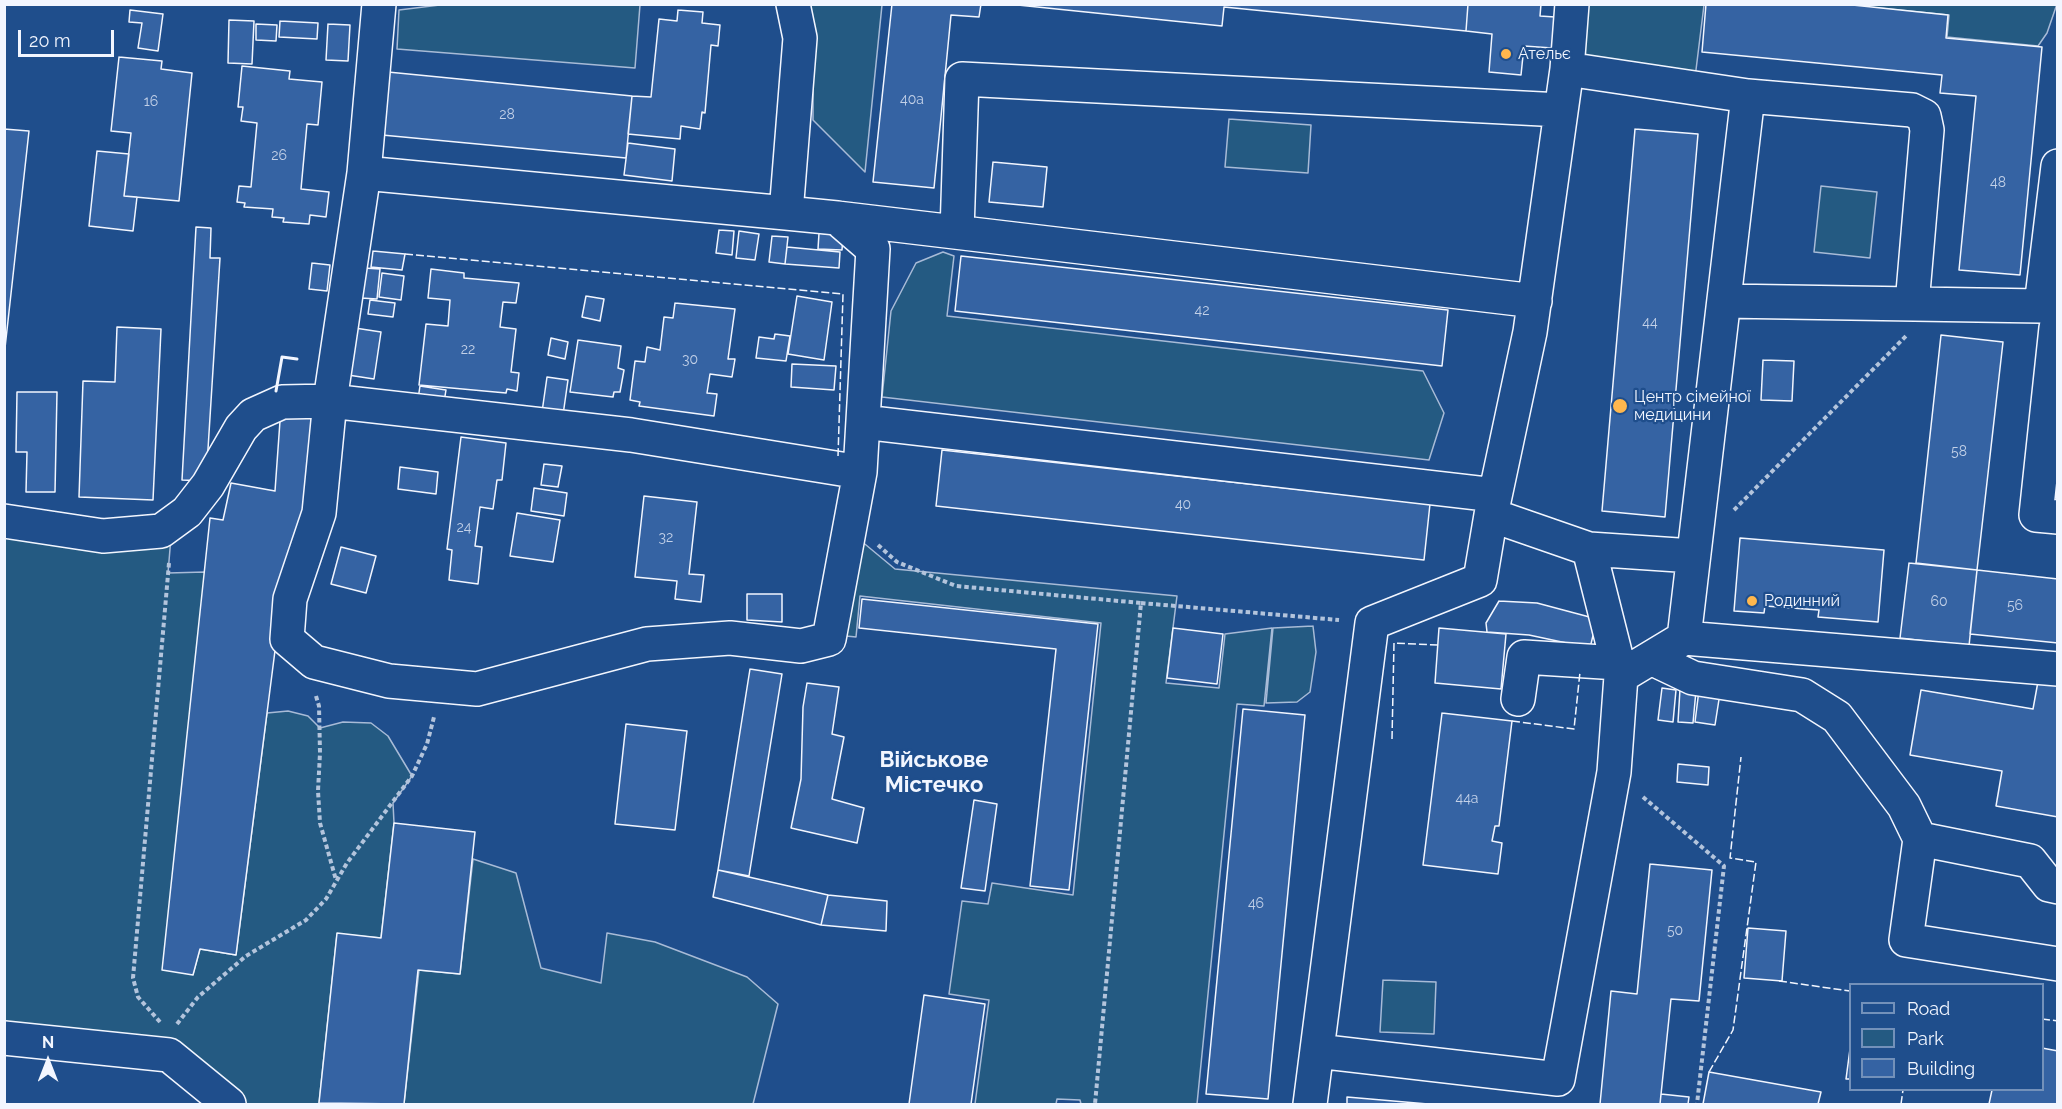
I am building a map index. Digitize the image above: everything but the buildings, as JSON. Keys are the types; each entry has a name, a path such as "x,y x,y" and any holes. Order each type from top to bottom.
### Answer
{"lane":[{"path":"379,4 364,173 330,401 319,513 290,599 287,639 314,662 389,681 477,689 647,644 730,638 801,646 829,639 860,472 873,249 837,218"},
{"path":"786,213 800,38 793,4"},
{"path":"1310,1104 1372,623 1480,580 1535,301 1567,69 1572,4"},
{"path":"1567,69 1748,96 1912,110 1924,116 1927,130 1925,304"},
{"path":"957,232 962,79 1561,110"},
{"path":"1684,638 1748,96"},
{"path":"2058,166 2052,320 2036,515 2058,517"},
{"path":"364,173 837,218 1535,301"},
{"path":"1724,301 1925,304 2052,320"},
{"path":"4,521 103,536 161,531 187,512 208,485 241,428 253,415 282,402 330,401 631,435 860,472"},
{"path":"863,422 1493,505 1588,549 1694,556"},
{"path":"1317,1051 1558,1079 1614,772 1619,669 1588,549"},
{"path":"1518,699 1524,657 1619,669 1651,658 1684,638 2058,669"},
{"path":"1651,658 1693,678 1802,695 1837,717 1904,806 1920,839 1906,940 2058,963"},
{"path":"1920,839 2030,861 2049,885 2058,887"},
{"path":"4,1038 169,1055 229,1104"}],"path":[{"path":"1698,519 1734,510 1925,304"},
{"path":"851,521 897,561 956,586 1372,623"},
{"path":"165,1026 138,997 134,978 172,525"},
{"path":"1095,1104 1141,603"},
{"path":"296,647 319,706 320,823 336,881"},
{"path":"170,1034 198,997 246,956 306,920 326,899 371,829 412,776 427,744 438,686"},
{"path":"1614,772 1724,866 1697,1104"}],"green space":[{"path":"448,4 640,5 635,68 397,49 399,10"},
{"path":"2057,4 2047,33 2038,46 1947,37 1949,15 1848,5"},
{"path":"808,5 882,5 865,172 813,120 813,38"},
{"path":"1573,5 1704,5 1694,86 1570,52"},
{"path":"1229,119 1311,125 1308,173 1225,167"},
{"path":"1821,186 1877,192 1870,258 1814,252"},
{"path":"943,252 954,256 947,316 1423,371 1444,413 1429,460 882,397 891,311 916,263"},
{"path":"5,521 172,525 168,573 205,572 193,974 200,949 236,955 267,713 288,711 308,716 320,728 343,722 371,723 388,736 412,776 393,803 394,823 381,938 337,934 319,1103 332,1104 228,1104 169,1055 4,1039"},
{"path":"854,535 895,569 1177,596 1166,683 1219,688 1225,634 1272,628 1264,706 1237,704 1197,1104 1081,1104 1080,1100 1057,1099 1056,1104 975,1104 989,1000 949,994 962,901 988,904 992,883 1073,895 1101,623 860,596 856,637 836,635"},
{"path":"1313,626 1316,652 1310,692 1297,702 1266,703 1273,628"},
{"path":"473,859 516,873 541,968 601,983 607,933 655,942 747,977 778,1004 753,1104 404,1104 419,970 460,974"},
{"path":"1383,980 1436,982 1434,1034 1380,1032"}],"fence":[{"path":"405,254 843,294 838,457"},
{"path":"1392,739 1394,643 1438,645"},
{"path":"1512,721 1574,729 1580,672"},
{"path":"1709,1072 1733,1030 1756,862 1730,858 1741,757"},
{"path":"1779,981 1849,991"},
{"path":"2044,1019 2058,1021"},
{"path":"1901,1104 1903,1091"}],"wall":[{"path":"276,391 282,357 297,359"}],"place":[{"name":"Ательє","path":"1506,54"},
{"name":"Центр сімейної медицини","path":"1620,406"},
{"name":"Родинний","path":"1752,601"}],"district":[{"name":"Військове Містечко","path":"934,772"}]}
